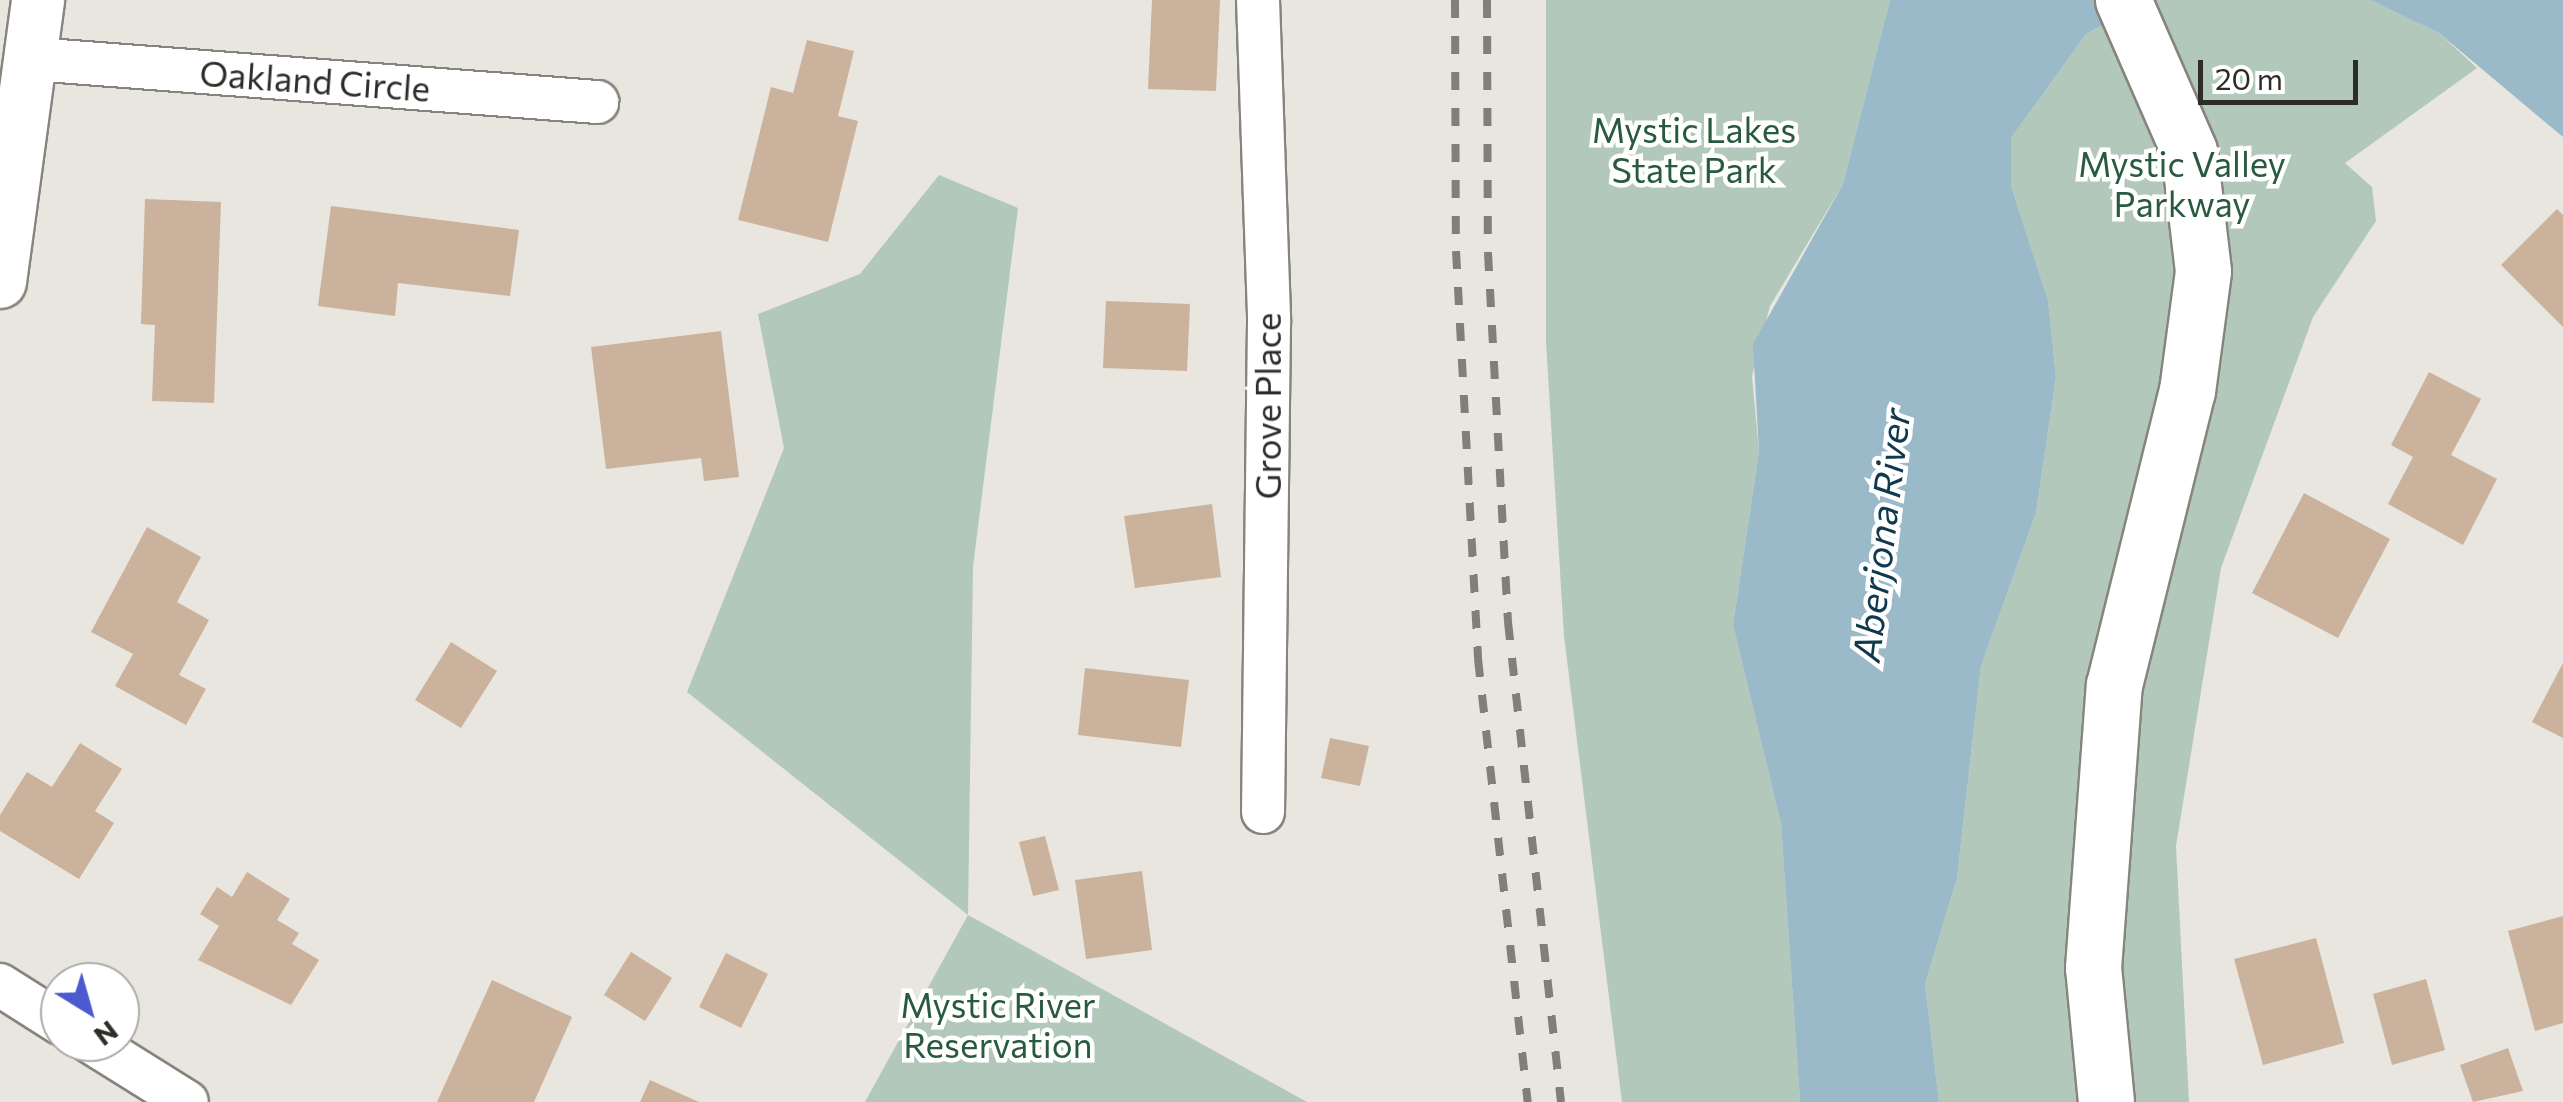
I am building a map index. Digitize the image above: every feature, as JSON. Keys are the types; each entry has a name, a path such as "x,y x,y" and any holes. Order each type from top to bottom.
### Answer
{"main road":[{"path":"2106,1102 2093,968 2110,720 2184,404 2203,271 2195,172 2127,8"}],"street":[{"path":"0,282 38,0"},
{"name":"Grove Place","path":"1258,0 1269,323 1263,812"},
{"name":"Oakland Circle","path":"33,59 597,102"},
{"path":"0,985 40,1010"},
{"path":"123,1062 187,1102"}],"green space":[{"name":"Mystic Lakes State Park","path":"1546,0 1890,0 1843,184 1770,306 1752,376 1759,452 1733,625 1781,824 1800,1102 1622,1102 1564,636 1546,342"},
{"name":"Mystic Valley Parkway","path":"2149,0 2370,0 2439,33 2477,68 2345,163 2372,187 2376,221 2313,317 2221,568 2176,846 2189,1102 1939,1102 1925,984 1957,878 1981,666 2036,513 2056,377 2048,300 2011,186 2011,138 2086,34"},
{"path":"939,175 1018,208 973,567 968,915 687,692 784,448 758,314 860,274"},
{"name":"Mystic River Reservation","path":"968,915 1307,1102 865,1102"}],"water":[{"name":"Aberjona River","path":"1890,0 2149,0 2086,34 2011,138 2011,186 2048,300 2056,377 2036,513 1981,666 1957,878 1925,984 1939,1102 1800,1102 1781,824 1733,625 1759,452 1753,344 1843,184"},
{"path":"2370,0 2563,0 2563,137 2439,33"}],"building":[{"path":"1152,0 1220,0 1216,91 1148,89"},
{"path":"807,40 854,51 838,116 858,121 828,242 738,220 771,87 793,93"},
{"path":"145,199 221,202 214,403 152,401 155,325 141,324"},
{"path":"331,206 519,230 510,296 398,283 395,316 318,306"},
{"path":"2557,209 2563,215 2563,327 2501,265"},
{"path":"1106,301 1190,304 1187,371 1103,368"},
{"path":"721,331 739,477 704,481 701,458 606,469 591,347"},
{"path":"2429,372 2481,399 2451,455 2497,479 2463,545 2388,504 2413,457 2391,445"},
{"path":"2304,493 2390,539 2338,638 2252,593"},
{"path":"1212,504 1221,577 1135,588 1124,516"},
{"path":"147,527 201,557 177,602 209,620 179,675 206,689 186,725 115,686 133,654 91,632"},
{"path":"451,642 497,671 461,728 415,700"},
{"path":"2563,663 2563,738 2532,722"},
{"path":"1085,668 1189,680 1181,747 1078,735"},
{"path":"1330,738 1369,746 1360,786 1321,778"},
{"path":"80,743 122,769 95,811 114,823 79,879 0,831 0,815 27,772 52,787"},
{"path":"1045,836 1059,890 1033,896 1019,842"},
{"path":"1142,871 1152,950 1086,959 1075,880"},
{"path":"247,872 290,899 277,920 299,933 292,944 319,960 291,1005 198,960 219,926 200,914 217,887 232,897"},
{"path":"2563,916 2563,1023 2535,1031 2508,931"},
{"path":"2316,938 2344,1043 2263,1065 2234,959"},
{"path":"631,952 672,978 645,1021 604,995"},
{"path":"726,953 768,974 741,1028 699,1007"},
{"path":"2426,979 2445,1050 2392,1065 2373,994"},
{"path":"492,980 572,1017 534,1102 437,1102"},
{"path":"2508,1048 2523,1091 2473,1102 2460,1065"},
{"path":"650,1080 699,1102 640,1102"}],"railway":[{"path":"1455,0 1456,251 1478,659 1528,1102"},
{"path":"1487,0 1488,253 1508,622 1561,1102"}]}
